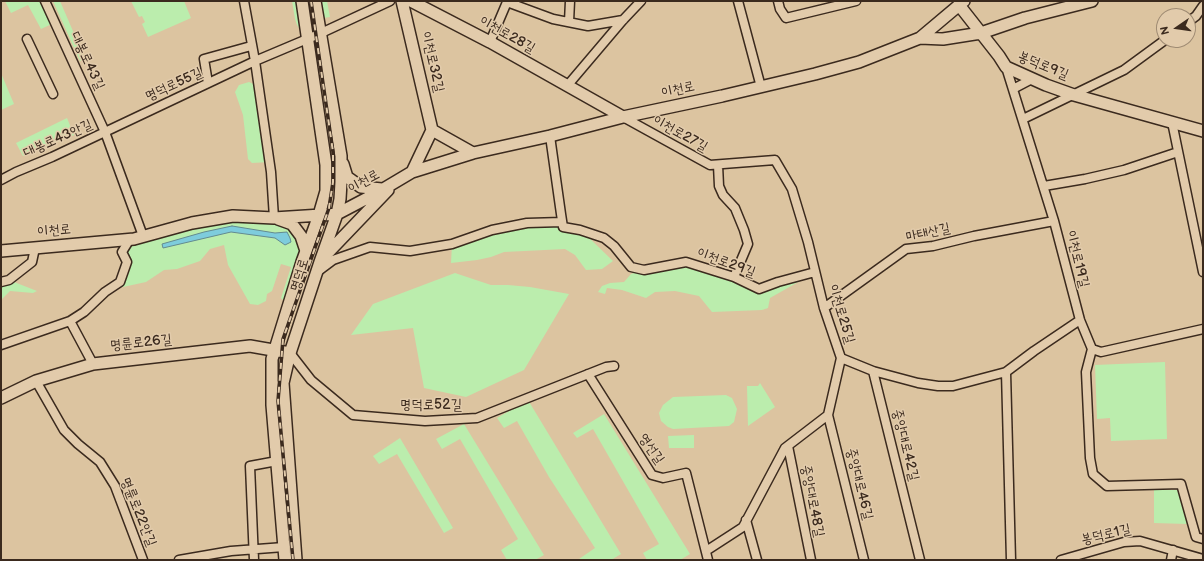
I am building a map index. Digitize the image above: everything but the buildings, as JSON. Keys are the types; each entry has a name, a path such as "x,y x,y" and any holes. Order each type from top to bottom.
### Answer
{"main road":[{"name":"명덕로","path":"285,560 272,405 273,352 326,191 326,165 302,1"},
{"name":"명덕로","path":"296,560 283,383 290,354 337,214 340,199 341,156 319,34 315,1"},
{"name":"이천로32길","path":"402,1 432,130"},
{"name":"이천로28길","path":"411,1 490,42 623,117"},
{"name":"이천로","path":"1,251 130,239 192,223 233,216 274,218 337,214 412,172 473,153 550,136 623,117 760,87 859,62 920,38 943,39 982,33 1025,18 1092,1"},
{"path":"920,38 961,3"},
{"name":"봉덕로9길","path":"961,3 1006,67 1046,85 1074,95 1203,131"},
{"path":"412,172 432,130 473,153"},
{"path":"341,156 347,177 361,186 382,189"},
{"path":"318,267 398,180"},
{"path":"274,218 292,224 301,236 306,251"},
{"name":"명륜로26길","path":"1,398 36,381 93,364 250,346 273,352 290,354"}],"street":[{"name":"대봉로43길","path":"45,1 105,132 143,236"},
{"path":"244,1 251,46 255,61 271,172 274,218"},
{"path":"319,34 390,1"},
{"path":"569,22 570,1"},
{"path":"567,86 641,1"},
{"path":"738,1 760,87"},
{"path":"778,1 780,9 786,18 856,1"},
{"path":"490,42 507,2"},
{"name":"이천로28길","path":"507,2 553,19 588,26 623,20"},
{"path":"1196,16 1203,6"},
{"name":"명덕로55길","path":"105,132 255,61 319,34"},
{"path":"27,38 53,94"},
{"path":"208,84 204,59 251,46"},
{"name":"봉덕로9길","path":"1074,95 1124,70 1156,47"},
{"name":"이천로19길","path":"1006,67 1044,186 1080,320 1092,348"},
{"path":"1013,89 1032,79"},
{"path":"1023,119 1074,95"},
{"name":"이천로27길","path":"623,117 710,165 775,160"},
{"path":"1172,122 1203,272"},
{"name":"대봉로43안길","path":"1,180 105,132"},
{"path":"318,267 370,247 410,251 452,244 492,230 527,223 562,222 550,136"},
{"path":"1044,186 1124,170 1178,152"},
{"name":"이천로25길","path":"775,160 792,189 808,242 824,308 840,358 828,415"},
{"path":"718,165 718,186 723,195 735,208 748,244 734,277"},
{"name":"마태산길","path":"824,308 906,249 933,246 974,236 1054,221"},
{"name":"이천로29길","path":"562,222 563,227 580,230 604,238 614,246 631,267 644,270 686,262 734,277 759,289 815,272"},
{"path":"1,345 70,321 84,312 106,292 120,282 127,262 122,252 130,239"},
{"path":"1,282 9,280 32,262 35,248"},
{"path":"840,358 873,371 918,383 938,386 953,386 1006,372 1080,320"},
{"path":"70,321 93,364"},
{"path":"1203,329 1101,352 1092,348 1086,372 1089,443 1093,474 1107,486 1181,484 1196,537 1203,539"},
{"name":"명덕로52길","path":"290,354 311,380 352,415 425,421 477,418 588,374 614,366"},
{"name":"중앙대로42길","path":"873,371 920,560"},
{"path":"1006,372 1011,560"},
{"name":"영선길","path":"588,374 652,475 663,478 686,473 708,560"},
{"name":"명륜로22안길","path":"36,381 64,430 100,462 115,486 143,560"},
{"path":"706,551 743,527 785,448 828,415"},
{"name":"중앙대로46길","path":"828,415 864,560"},
{"name":"중앙대로48길","path":"788,446 811,560"},
{"path":"254,560 252,549 250,466 277,461"},
{"path":"746,520 757,560"},
{"name":"봉덕로1길","path":"1061,560 1124,542 1140,540 1203,559"},
{"path":"179,560 231,551 284,547"},
{"path":"1171,560 1173,550"}],"green space":[{"path":"5,1 43,1 54,23 41,29 28,5 11,13"},
{"path":"53,1 60,1 85,59 80,61"},
{"path":"131,1 184,1 191,18 148,37 142,24 145,22 142,16 139,17"},
{"path":"292,1 302,1 306,26 299,28 297,25"},
{"path":"315,1 327,1 330,17 317,19"},
{"path":"1,73 14,104 1,110"},
{"path":"249,82 258,86 269,162 252,163 248,159 243,115 235,92 239,85"},
{"path":"67,118 74,135 23,156 16,143"},
{"path":"233,216 292,224 306,251 288,305 281,298 291,267 281,264 272,291 267,294 266,301 258,305 250,304 228,265 224,245 210,249 200,261 177,269 164,270 146,282 123,287 120,286 127,262 122,252 130,239"},
{"path":"562,222 582,231 613,261 602,269 586,270 575,255 565,249 504,252 477,260 451,263 452,244 492,230"},
{"path":"686,262 759,289 799,276 800,281 770,298 768,308 762,310 712,312 699,296 675,291 655,292 646,298 622,290 607,288 605,294 598,292 602,286 610,283 624,282 631,274"},
{"path":"455,273 491,285 530,287 569,294 524,370 466,397 424,388 413,328 351,335 373,304"},
{"path":"9,280 37,291 33,293 10,291 2,299 1,282"},
{"path":"1165,362 1167,439 1111,441 1110,418 1097,419 1095,365"},
{"path":"760,383 775,407 748,426 747,386 758,386"},
{"path":"726,395 732,398 737,409 734,422 729,426 673,429 661,421 659,413 663,405 673,397"},
{"path":"528,400 621,554 611,560 579,559 595,548 549,477 517,421 504,428 497,418"},
{"path":"604,414 690,554 680,560 647,560 643,553 659,544 593,429 577,438 573,433"},
{"path":"464,424 544,555 535,560 507,560 501,550 518,539 460,439 442,449 436,439"},
{"path":"694,435 694,448 669,448 668,436"},
{"path":"400,438 453,528 444,533 397,454 379,464 373,456"},
{"path":"1154,490 1178,490 1187,524 1154,523"}],"water":[{"path":"232,226 275,233 287,232 291,242 285,245 275,238 231,232 163,248 162,244"}],"railway":[{"path":"293,560 278,401 283,339 329,208 333,182 333,152 311,1"}]}
